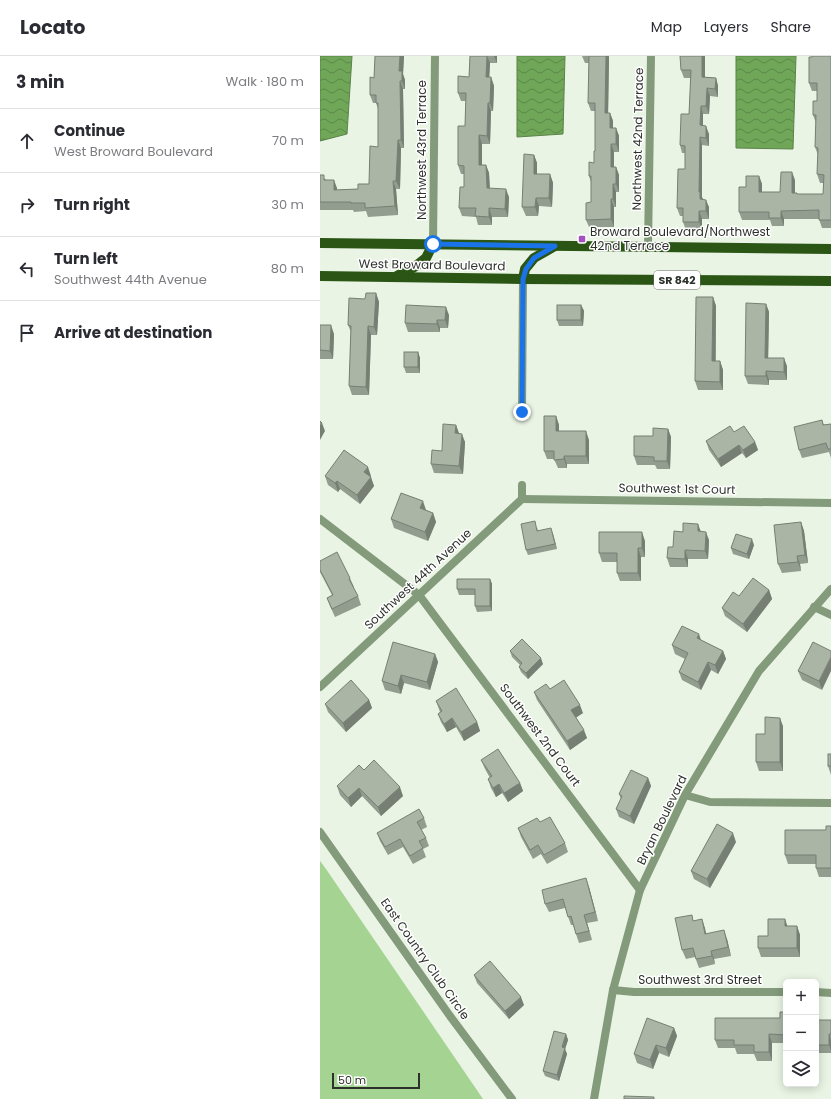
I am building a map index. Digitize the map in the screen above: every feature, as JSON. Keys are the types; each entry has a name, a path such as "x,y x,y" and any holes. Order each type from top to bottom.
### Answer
{"main road":[{"name":"West Broward Boulevard","path":"320,243 831,249"},
{"path":"395,277 416,266 426,258 433,244"},
{"path":"523,279 526,269 534,258 555,246"},
{"name":"West Broward Boulevard","path":"320,276 831,282"}],"street":[{"name":"Northwest 43rd Terrace","path":"433,244 434,56"},
{"name":"Northwest 42nd Terrace","path":"648,246 651,56"},
{"path":"522,412 523,279"},
{"path":"522,485 522,499"},
{"name":"Southwest 1st Court","path":"522,499 831,503"},
{"name":"Southwest 44th Avenue","path":"320,687 522,499"},
{"name":"Southwest 2nd Court","path":"320,519 420,594 640,890"},
{"name":"Bryan Boulevard","path":"594,1099 613,990 640,890 685,795 759,671 831,589"},
{"path":"814,608 831,615"},
{"path":"685,795 710,802 831,803"},
{"name":"East Country Club Circle","path":"320,832 450,1016 512,1099"},
{"name":"Southwest 3rd Street","path":"613,990 634,992 783,992"},
{"path":"819,992 831,992"}],"shaded area":[{"path":"320,861 326,869 483,1099 320,1099"}],"water":[{"path":"320,56 352,56 347,134 320,141"},
{"path":"517,56 565,56 563,134 517,137"},
{"path":"736,56 796,56 793,149 736,148"}],"building":[{"path":"375,56 400,56 399,71 402,71 402,81 400,81 401,140 398,140 396,181 393,181 395,206 365,208 365,203 320,202 320,175 324,175 324,180 334,180 334,190 358,189 358,184 369,184 370,146 378,147 378,103 376,103 376,95 370,95 370,77 374,78"},
{"path":"470,56 487,56 486,77 491,77 490,103 488,103 487,136 479,135 479,165 486,165 487,188 506,189 505,209 489,208 489,217 475,216 476,208 459,208 460,187 464,187 464,166 458,165 458,126 465,126 466,93 458,93 458,76 469,77"},
{"path":"589,56 606,56 605,113 610,113 610,128 616,128 616,144 611,144 611,167 616,167 616,184 613,184 611,219 586,220 586,203 591,202 591,176 589,176 589,162 594,163 595,151 595,103 588,103"},
{"path":"680,56 702,56 702,77 716,78 715,89 707,88 706,106 701,106 700,125 706,126 706,138 700,137 699,192 700,199 706,200 706,211 699,211 699,222 683,222 683,208 677,208 678,169 685,169 685,146 680,145 681,114 689,114 691,70 681,70"},
{"path":"831,56 831,220 819,220 819,210 781,211 781,218 769,218 769,212 739,212 739,187 746,187 746,176 759,176 759,192 780,192 781,172 792,172 792,193 823,194 824,175 817,174 818,148 815,147 816,115 813,115 813,101 817,101 817,83 809,83 809,57"},
{"path":"524,154 534,155 534,174 550,174 549,198 536,198 535,207 522,207"},
{"path":"366,293 376,293 374,327 368,326 366,387 349,386 351,326 348,325 349,298 365,299"},
{"path":"696,297 713,297 712,361 720,361 720,382 695,381"},
{"path":"746,303 766,304 765,358 784,358 784,372 766,371 766,376 745,376"},
{"path":"406,305 446,307 445,320 437,320 437,324 405,323"},
{"path":"557,305 581,305 581,320 557,320"},
{"path":"320,325 331,325 330,351 320,350"},
{"path":"404,352 418,352 418,367 404,367"},
{"path":"544,416 556,416 556,431 586,431 586,456 564,456 564,459 554,460 554,451 544,451"},
{"path":"822,420 823,425 831,424 831,449 828,449 826,443 799,450 794,427"},
{"path":"443,424 456,425 455,433 462,434 459,466 431,464 432,450 442,451"},
{"path":"730,426 734,432 744,426 755,442 743,450 739,445 718,459 706,441"},
{"path":"653,428 668,429 667,461 654,461 654,457 634,456 634,436 653,436"},
{"path":"344,450 368,467 364,472 371,477 357,495 337,481 335,483 325,476"},
{"path":"401,493 423,501 420,508 433,513 425,532 391,519"},
{"path":"535,521 537,531 551,528 555,544 526,550 521,524"},
{"path":"801,522 805,555 797,556 798,562 778,564 774,525"},
{"path":"683,523 698,524 698,531 706,532 705,551 685,550 685,559 667,558 668,547 673,547 674,531 683,532"},
{"path":"599,532 642,532 642,548 638,548 638,573 617,573 617,553 599,553"},
{"path":"736,534 752,539 747,554 731,548"},
{"path":"337,552 358,596 332,609 327,598 333,595 320,570 320,561"},
{"path":"753,578 769,590 743,624 722,608 733,592 739,596"},
{"path":"457,579 490,579 490,606 475,606 475,589 457,589"},
{"path":"682,626 699,634 697,638 723,651 715,665 708,662 698,682 679,672 688,653 672,645"},
{"path":"522,639 541,658 526,673 519,667 522,663 510,651"},
{"path":"393,642 435,654 427,682 401,675 398,686 382,681"},
{"path":"813,642 831,651 831,657 819,681 798,671"},
{"path":"351,680 369,700 343,723 325,704"},
{"path":"564,680 580,705 571,710 584,730 567,741 534,692 546,684 550,689"},
{"path":"456,688 477,722 461,732 452,718 444,724 438,714 442,711 436,701"},
{"path":"765,717 780,718 780,762 756,762 756,734 765,734"},
{"path":"498,749 520,783 504,793 499,784 493,788 488,779 492,776 481,760"},
{"path":"828,754 831,754 831,766 828,766"},
{"path":"374,760 400,787 378,807 359,788 348,798 337,786 359,765 364,770"},
{"path":"631,770 648,778 630,816 616,809 622,796 619,794"},
{"path":"419,809 424,818 417,822 426,838 419,841 423,848 410,856 400,839 385,847 377,833"},
{"path":"550,817 565,843 544,855 538,845 530,850 518,828 537,818 540,822"},
{"path":"717,824 733,833 707,879 691,871"},
{"path":"826,826 831,826 831,868 816,868 816,855 785,855 785,830 826,830"},
{"path":"586,878 595,912 584,915 589,931 576,934 571,916 568,917 563,899 545,904 542,890"},
{"path":"692,915 693,921 702,919 705,934 724,930 728,947 711,951 712,956 696,959 693,948 682,950 675,918"},
{"path":"768,919 785,919 785,926 797,926 797,948 758,948 758,936 768,936"},
{"path":"490,961 521,997 505,1011 474,975"},
{"path":"780,1012 783,1012 783,1035 769,1034 769,1052 754,1052 754,1045 734,1045 734,1040 715,1040 715,1018 780,1018"},
{"path":"647,1018 674,1028 666,1048 656,1045 650,1060 634,1054"},
{"path":"819,1020 831,1020 829,1045 819,1045"},
{"path":"554,1031 566,1034 562,1047 565,1048 557,1075 543,1071"},
{"path":"624,1096 654,1097 654,1099 624,1099"}],"place":[{"name":"Broward Boulevard/Northwest 42nd Terrace","path":"582,239"}],"route":[{"path":"433,244 555,246 534,258 526,269 523,279 522,412"}]}
